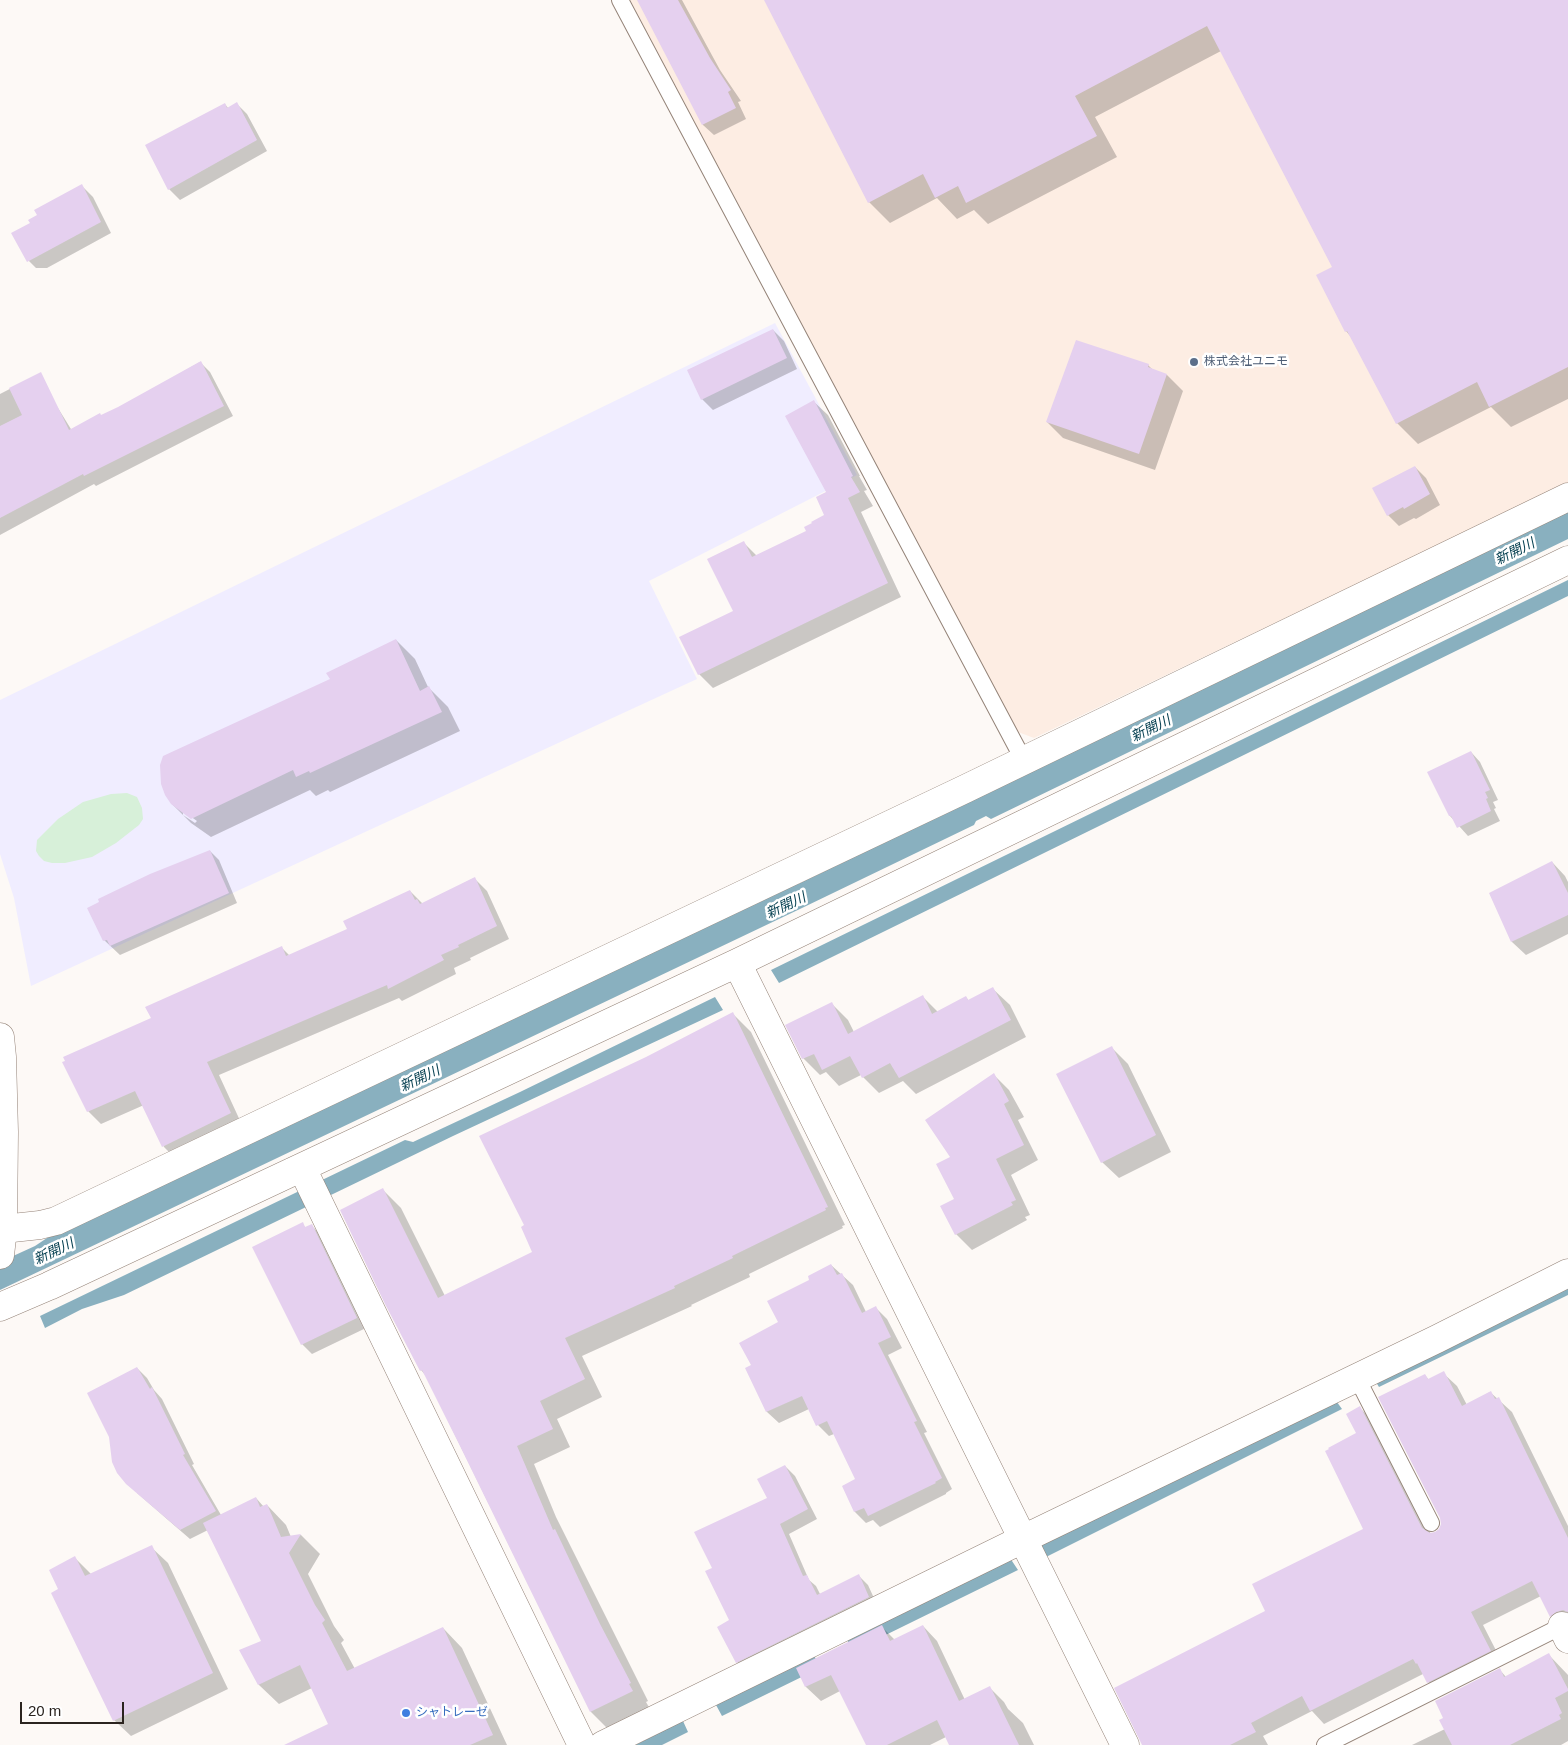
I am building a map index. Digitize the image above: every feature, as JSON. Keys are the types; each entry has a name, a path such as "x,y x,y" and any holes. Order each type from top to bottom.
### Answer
{"street":[{"path":"0,1037 4,1132 1,1244 40,1225 56,1221 1024,761 1568,497"},
{"path":"0,1307 302,1168 737,962 1568,560"},
{"path":"737,962 1125,1745"},
{"path":"302,1168 582,1745"},
{"path":"603,1745 1357,1378 1568,1273"}],"lane":[{"path":"620,0 1024,761"},
{"path":"1357,1378 1431,1523"},
{"path":"1325,1745 1566,1630"}],"shaded area":[{"name":"株式会社ユニモ","path":"630,0 1568,0 1568,483 1034,738 1018,732"},
{"path":"775,323 857,475 649,581 697,679 31,986 14,898 0,854 0,700"}],"green space":[{"path":"127,793 137,797 142,808 143,819 139,825 116,843 92,857 65,863 44,861 39,856 36,851 37,840 58,819 83,802 111,794"}],"water":[{"name":"新開川","path":"1568,512 1568,539 991,819 986,816 976,821 974,825 802,908 0,1290 0,1262 35,1246 59,1230 791,877 798,884"},
{"path":"1568,580 1568,596 779,983 771,970"},
{"path":"715,997 723,1010 453,1136 124,1295 82,1309 45,1328 40,1316 405,1140 413,1142"},
{"path":"1568,1280 1568,1295 1379,1387 1374,1379"},
{"path":"1334,1398 1342,1409 1046,1557 1040,1546"},
{"path":"1010,1558 1018,1570 853,1651 846,1638"},
{"path":"814,1655 820,1668 722,1716 716,1705"},
{"path":"683,1721 688,1732 662,1745 635,1745"}],"building":[{"path":"637,0 678,0 710,58 731,90 728,92 736,108 702,125"},
{"path":"764,0 1568,0 1568,367 1489,407 1477,382 1396,424 1316,275 1332,267 1207,26 1075,96 1097,136 966,203 958,186 935,198 923,174 868,203"},
{"path":"237,102 257,140 168,190 145,145 225,103 227,108"},
{"path":"82,184 101,222 27,262 11,233 30,223 28,220 37,215 34,210"},
{"path":"773,329 787,358 701,400 687,370"},
{"path":"1076,340 1149,364 1148,367 1167,374 1139,454 1046,422"},
{"path":"201,361 224,406 84,476 83,474 0,518 0,426 22,415 9,388 41,372 69,430 100,413 101,415 118,407"},
{"path":"814,400 860,492 848,498 888,583 698,675 679,637 733,611 707,559 744,541 752,557 806,531 804,527 824,515 816,497 826,492 785,416"},
{"path":"1415,466 1430,494 1404,509 1403,507 1387,516 1372,488"},
{"path":"396,639 420,691 429,686 442,712 310,773 309,771 296,777 293,770 191,819 171,804 161,784 160,765 163,756 330,679 326,673"},
{"path":"1471,751 1490,790 1485,792 1491,811 1457,828 1427,772"},
{"path":"210,850 229,893 110,946 107,940 103,941 87,908 99,902 98,899 150,874"},
{"path":"1552,861 1568,893 1568,915 1511,942 1489,893"},
{"path":"475,877 497,926 458,945 459,947 441,955 444,960 388,989 387,985 207,1062 231,1113 162,1147 135,1091 87,1112 62,1062 65,1061 63,1057 151,1018 145,1007 282,946 286,956 347,929 343,921 410,890 415,900 417,899 420,904"},
{"path":"993,987 1011,1020 899,1078 890,1063 862,1078 850,1056 822,1070 814,1054 802,1059 785,1025 832,1002 848,1034 923,995 932,1014 966,996 968,1000"},
{"path":"733,1012 828,1207 825,1208 826,1210 732,1256 733,1258 674,1286 675,1288 565,1338 585,1379 540,1401 553,1429 517,1446 553,1530 555,1529 600,1624 631,1683 629,1684 633,1691 590,1712 458,1442 422,1370 420,1371 385,1304 340,1210 383,1188 438,1298 532,1252 521,1227 524,1225 479,1136 646,1057"},
{"path":"1112,1046 1156,1135 1101,1163 1056,1074"},
{"path":"994,1073 1009,1101 1004,1104 1024,1145 996,1159 1016,1200 1011,1202 1013,1205 955,1235 940,1206 954,1199 936,1164 950,1157 925,1120"},
{"path":"303,1222 305,1227 312,1224 357,1318 301,1345 252,1247"},
{"path":"831,1264 837,1275 842,1273 862,1313 876,1306 891,1337 878,1343 917,1421 914,1422 942,1478 936,1483 868,1516 864,1508 854,1512 842,1486 855,1479 827,1421 816,1426 802,1396 766,1412 745,1368 751,1365 739,1343 778,1322 767,1301 809,1280 808,1276"},
{"path":"137,1367 150,1389 152,1387 185,1454 183,1455 216,1511 180,1530 126,1484 117,1473 112,1462 109,1437 87,1393"},
{"path":"1444,1371 1462,1406 1491,1391 1495,1399 1499,1397 1568,1538 1568,1612 1563,1610 1556,1612 1550,1617 1532,1581 1471,1612 1491,1651 1427,1683 1413,1659 1310,1711 1302,1696 1251,1723 1256,1732 1230,1745 1142,1745 1114,1688 1265,1611 1252,1584 1363,1529 1325,1451 1356,1433 1346,1414 1360,1406 1422,1528 1430,1533 1439,1529 1441,1524 1440,1518 1378,1397 1425,1374 1428,1379"},
{"path":"785,1465 808,1509 780,1524 803,1576 807,1575 817,1595 859,1574 869,1597 736,1663 717,1627 729,1620 705,1571 712,1568 694,1532 767,1498 757,1479"},
{"path":"256,1497 260,1507 267,1504 281,1537 301,1534 289,1553 315,1605 325,1620 322,1623 347,1671 443,1627 493,1735 470,1745 284,1745 328,1724 300,1665 258,1685 239,1650 261,1641 203,1523"},
{"path":"152,1545 213,1673 113,1721 51,1593 58,1589 49,1570 75,1556 85,1576"},
{"path":"882,1625 890,1641 923,1625 959,1701 990,1686 1019,1745 949,1745 937,1720 887,1745 866,1745 831,1675 805,1687 796,1668"},
{"path":"1549,1653 1568,1689 1568,1691 1555,1698 1562,1713 1559,1715 1561,1719 1510,1745 1452,1745 1439,1720 1443,1718 1435,1701 1500,1668 1504,1677"}],"place":[{"name":"株式会社ユニモ","path":"1194,362"},
{"name":"シャトレーゼ","path":"406,1713"}]}
